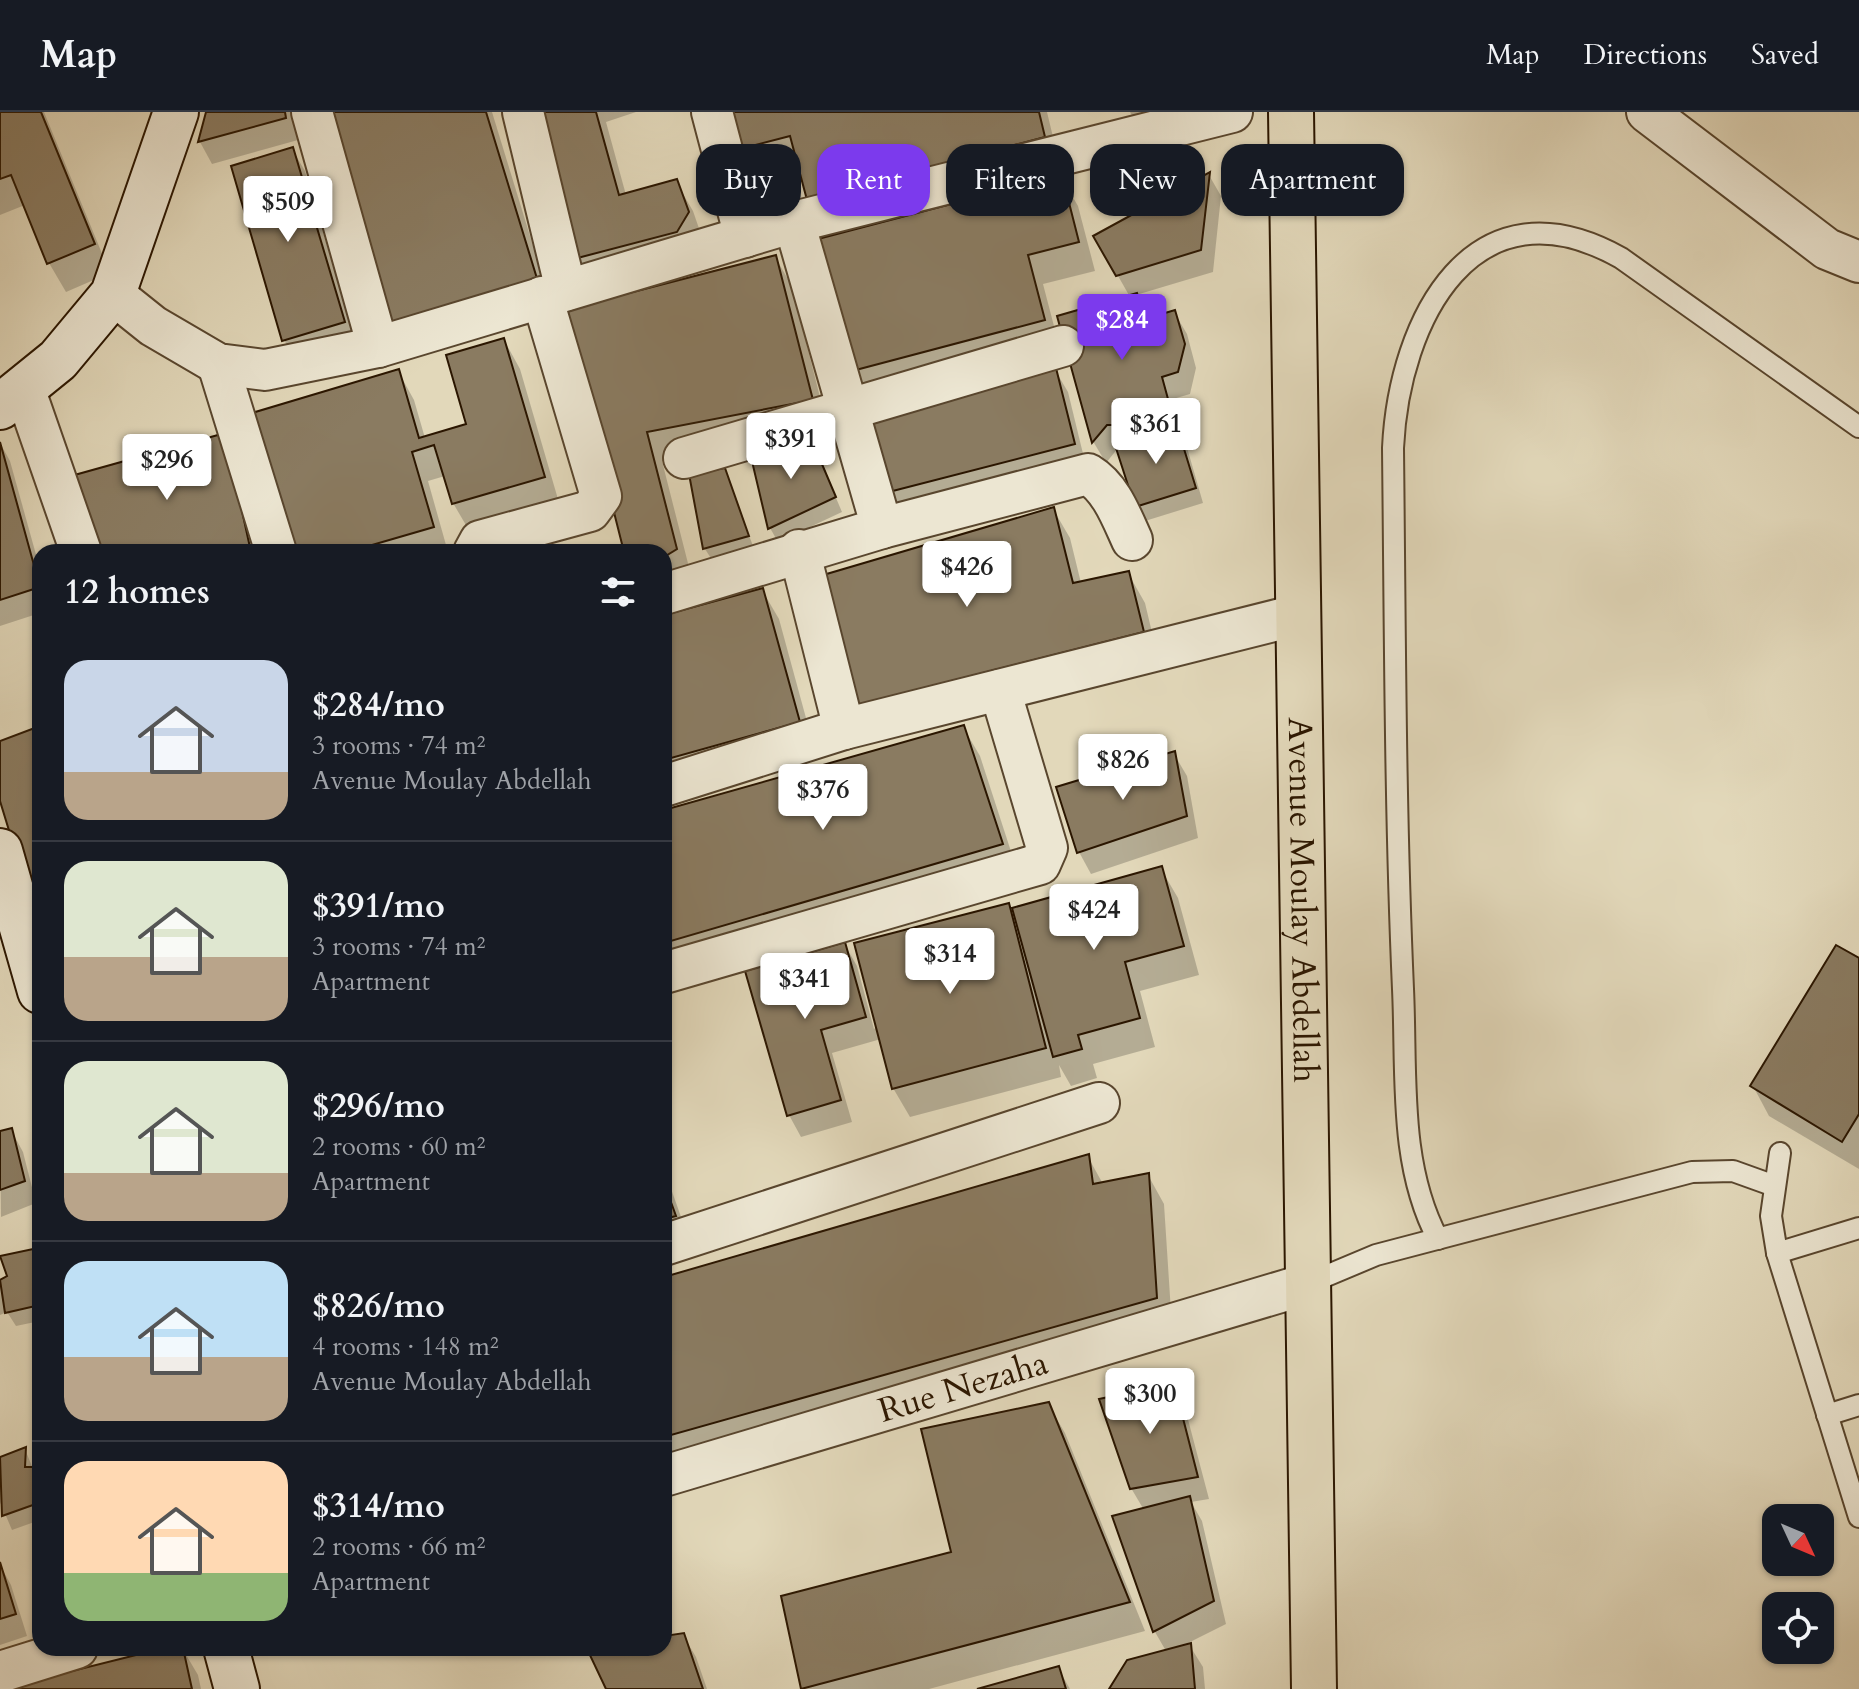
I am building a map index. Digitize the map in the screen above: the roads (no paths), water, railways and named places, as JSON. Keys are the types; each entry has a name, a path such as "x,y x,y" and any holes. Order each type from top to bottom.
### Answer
{"main road":[{"name":"Avenue Moulay Abdellah","path":"1291,112 1314,1689"}],"street":[{"path":"77,544 12,398 58,360 113,294 176,112"},
{"path":"312,112 378,347"},
{"path":"478,544 480,541 590,511 601,496 554,294 523,112"},
{"path":"712,112 745,237"},
{"path":"113,294 153,326 218,364 265,370 378,347 794,222 1232,112"},
{"path":"1647,112 1827,249 1859,262"},
{"path":"794,222 882,528"},
{"path":"684,458 1063,346"},
{"path":"218,364 274,544"},
{"path":"672,591 799,550 1076,474 1088,474 1097,479 1117,506 1132,540"},
{"path":"799,550 844,729"},
{"path":"672,783 844,729 1297,615"},
{"path":"672,971 1040,864 1047,848 1000,690"},
{"path":"0,851 32,963"},
{"path":"672,1242 1099,1103"},
{"name":"Rue Nezaha","path":"672,1474 1307,1284"},
{"path":"0,1672 51,1656"},
{"path":"228,1656 237,1689"}],"lane":[{"path":"1438,1239 1417,1192 1410,1140 1397,854 1393,526 1393,448 1398,388 1416,331 1429,304 1460,264 1505,239 1530,234 1580,238 1621,258 1859,427"},
{"path":"1780,1153 1772,1185 1771,1216 1777,1253 1859,1517"},
{"path":"1307,1284 1376,1255 1692,1172 1733,1171 1772,1185"},
{"path":"1777,1253 1859,1228"},
{"path":"1827,1415 1859,1405"}]}
